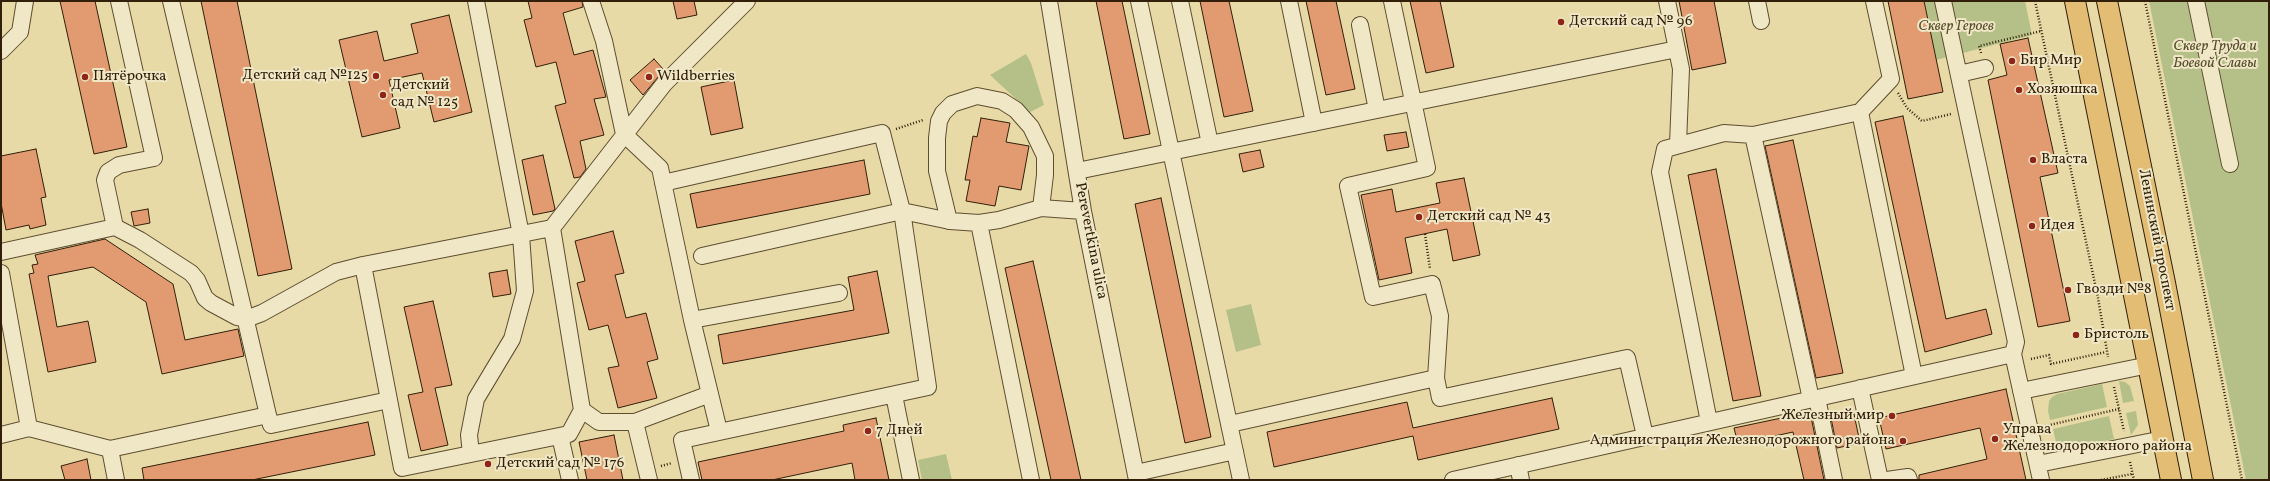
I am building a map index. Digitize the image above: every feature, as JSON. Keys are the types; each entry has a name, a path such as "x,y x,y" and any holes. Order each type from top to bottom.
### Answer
{"main road":[{"name":"Ленинский проспект","path":"2075,1 2171,480"},
{"name":"Ленинский проспект","path":"2107,1 2165,283 2203,480"}],"street":[{"path":"1,51 20,32 25,1"},
{"path":"114,226 105,180 108,172 119,165 154,158 119,1"},
{"path":"171,1 271,425 388,400"},
{"path":"471,454 469,435 476,399 512,339 525,291 521,235 476,1"},
{"path":"591,1 604,41 624,134 660,168 692,320 720,431"},
{"path":"1,252 114,226 140,240 191,273 197,280 205,298 212,303 237,318 246,319 258,315 336,272 363,265 552,228 664,84 746,1"},
{"name":"Perevertkina ulica","path":"1049,1 1083,210 1136,476"},
{"path":"1139,1 1241,480"},
{"path":"1180,1 1210,144"},
{"path":"1289,1 1314,123"},
{"path":"1392,1 1426,168 1348,186 1373,297 1432,284 1440,316 1436,378 1440,398 1627,358 1645,436"},
{"path":"1667,1 1681,69 1678,144"},
{"path":"1757,1 1761,21"},
{"path":"1709,422 1660,172 1665,149 1678,144 1724,133 1753,135 1860,112 1891,79 1874,1"},
{"path":"1943,1 2016,342 2014,358 2041,480"},
{"path":"2196,1 2230,164"},
{"path":"1360,25 1377,110"},
{"path":"1077,171 1677,49"},
{"path":"1959,74 1985,68"},
{"path":"949,221 937,171 937,138 939,121 943,112 952,104 977,96 1002,101 1016,110 1031,127 1044,156 1045,175 1041,208"},
{"path":"1860,112 1914,376"},
{"path":"663,183 882,133 902,211 928,387 682,440 691,480"},
{"path":"1753,135 1834,480"},
{"path":"702,256 902,211 949,221 979,223 999,220 1041,208 1083,210"},
{"path":"979,223 1031,480"},
{"path":"363,265 402,468 569,434 582,410 552,228"},
{"path":"1,274 29,428"},
{"path":"692,320 839,293"},
{"path":"1453,480 1519,473 1645,436 1914,376 2014,358"},
{"path":"2021,391 2149,365"},
{"path":"1230,424 1436,378"},
{"path":"1860,388 1880,480"},
{"path":"582,410 599,422 635,422 710,394"},
{"path":"894,395 911,480"},
{"path":"1,435 29,428 110,449 268,415"},
{"path":"635,422 649,480"},
{"path":"560,436 570,480"},
{"path":"2038,464 2163,439"},
{"path":"110,449 116,480"},
{"path":"1136,476 1235,451"},
{"path":"1887,480 1908,477 1909,480"}],"path":[{"path":"2035,1 2098,298 2106,352 2134,480"},
{"path":"2145,1 2242,480"},
{"path":"1985,68 1979,46 2041,31"},
{"path":"1891,79 1907,108 1922,121 1950,114"},
{"path":"1425,234 1432,284"},
{"path":"2014,358 2049,355 2051,364 2106,352"},
{"path":"2030,430 2119,409"},
{"path":"2101,480 2132,474"}],"green space":[{"name":"Сквер Героев","path":"1924,1 2025,1 2032,35 1936,60"},
{"name":"Сквер Труда и Боевой Славы","path":"2149,1 2269,1 2269,480 2246,480"},
{"path":"1026,54 1031,63 1044,105 1030,112 990,75"},
{"path":"1251,304 1261,345 1236,352 1226,310"},
{"path":"2119,381 2125,382 2130,386 2134,401 2123,403"},
{"path":"2102,384 2107,407 2050,420 2048,411 2049,401 2052,397 2057,394"},
{"path":"2136,411 2138,425 2131,435 2126,413"},
{"path":"2109,416 2114,439 2067,449 2063,449 2056,442 2053,429"},
{"path":"946,454 952,480 922,480 918,460"}],"building":[{"path":"60,1 95,1 127,147 94,154"},
{"path":"201,1 237,1 292,269 258,276"},
{"path":"528,1 582,1 583,7 563,13 574,55 593,50 606,97 594,99 604,135 580,141 586,169 580,177 574,178 555,106 566,103 556,62 536,67 524,20 532,18"},
{"path":"673,1 694,1 697,15 677,19"},
{"path":"1096,1 1122,1 1150,134 1124,139"},
{"path":"1200,1 1229,1 1253,111 1224,117"},
{"path":"1306,1 1336,1 1355,89 1326,95"},
{"path":"1410,1 1440,1 1454,67 1426,73"},
{"path":"1679,1 1714,1 1726,63 1692,70"},
{"path":"1888,1 1924,1 1943,92 1908,99"},
{"name":"Детский сад №125","path":"449,15 472,112 434,122 422,73 389,80 400,128 362,137 339,40 377,31 384,61 418,53 411,24"},
{"path":"2028,38 2058,173 2040,177 2070,321 2038,327 1988,80 2007,75 2000,44"},
{"name":"Wildberries","path":"654,59 664,70 643,95 630,80"},
{"path":"734,80 743,128 711,135 701,87"},
{"path":"1903,116 1946,319 1986,309 1992,334 1925,352 1875,122"},
{"path":"981,118 1010,123 1006,142 1029,146 1021,190 999,186 995,206 966,201 970,180 965,180 973,136 977,137"},
{"path":"1406,132 1409,147 1387,151 1384,135"},
{"path":"1793,140 1843,373 1816,378 1765,146"},
{"path":"36,149 46,197 41,198 46,225 30,229 29,225 6,230 1,203 1,156"},
{"path":"1260,150 1264,167 1243,172 1239,154"},
{"path":"543,155 555,209 553,211 533,215 522,160"},
{"path":"864,160 870,194 697,228 690,194"},
{"path":"1716,169 1761,396 1733,401 1688,175"},
{"path":"1464,178 1480,255 1453,261 1447,229 1405,238 1412,273 1379,280 1361,195 1392,189 1396,212 1440,203 1436,183"},
{"path":"1161,198 1211,437 1185,443 1135,204"},
{"path":"148,209 150,223 134,226 131,212"},
{"path":"613,231 624,273 615,275 626,318 646,313 658,359 647,362 657,398 618,408 608,368 619,366 608,325 589,330 577,283 585,281 575,241"},
{"path":"105,239 173,284 185,340 238,329 244,356 162,374 146,302 93,267 48,276 57,327 88,321 96,362 48,372 29,274 34,273 32,265 38,264 35,255"},
{"path":"1033,261 1081,480 1051,480 1005,268"},
{"path":"507,270 511,294 493,297 489,273"},
{"path":"877,271 889,333 723,364 718,335 854,310 848,277"},
{"path":"433,301 452,385 435,388 448,445 421,451 408,395 423,392 404,307"},
{"name":"Администрация Железнодорожного района","path":"2006,389 2026,480 1919,480 1919,475 1987,459 1980,428 1886,449 1879,418"},
{"path":"1552,398 1559,429 1418,460 1413,436 1274,467 1267,432 1407,402 1413,428"},
{"path":"1810,412 1824,480 1804,480 1793,432 1738,444 1734,428"},
{"path":"1854,414 1860,443 1837,448 1831,418"},
{"path":"876,418 889,480 855,480 852,463 772,480 702,480 698,462 844,431 843,425"},
{"path":"368,422 375,455 252,480 144,480 142,468"},
{"path":"614,435 623,480 587,480 579,442"},
{"path":"87,459 91,480 65,480 61,466"}],"place":[{"name":"Детский сад № 96","path":"1561,22"},
{"name":"Бир Мир","path":"2012,61"},
{"name":"Детский сад №125","path":"376,76"},
{"name":"Пятёрочка","path":"85,77"},
{"name":"Wildberries","path":"649,77"},
{"name":"Хозяюшка","path":"2019,90"},
{"name":"Детский сад № 125","path":"383,95"},
{"name":"Власта","path":"2033,160"},
{"name":"Детский сад № 43","path":"1419,217"},
{"name":"Идея","path":"2032,226"},
{"name":"Гвозди №8","path":"2068,290"},
{"name":"Бристоль","path":"2076,335"},
{"name":"Железный мир","path":"1892,416"},
{"name":"7 Дней","path":"868,431"},
{"name":"Управа Железнодорожного района","path":"1995,439"},
{"name":"Администрация Железнодорожного района","path":"1903,441"},
{"name":"Детский сад № 176","path":"488,464"}]}
